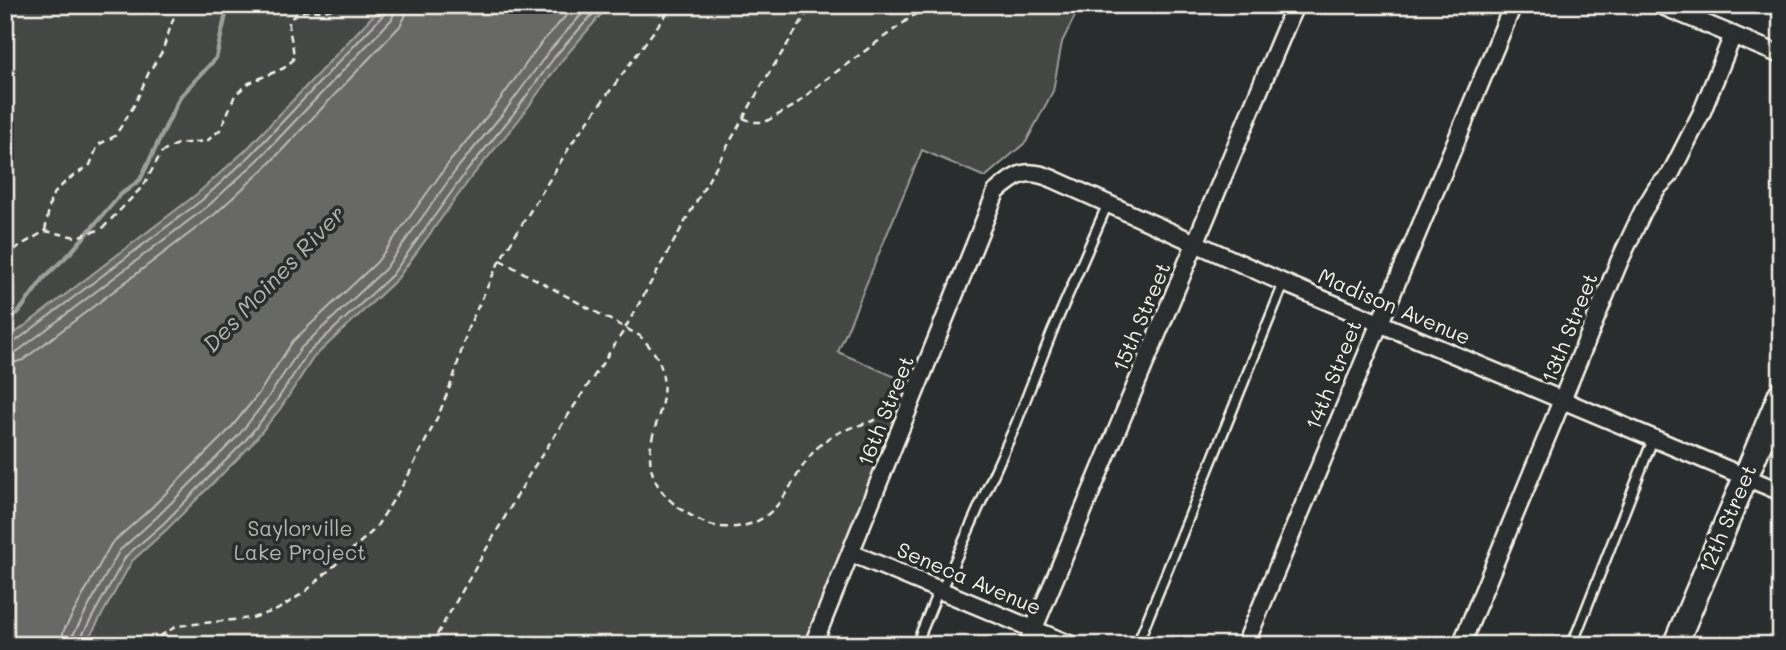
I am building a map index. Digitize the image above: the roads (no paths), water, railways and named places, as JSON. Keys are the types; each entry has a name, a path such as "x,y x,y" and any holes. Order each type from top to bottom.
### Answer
{"main road":[{"name":"12th Street","path":"1675,645 1781,393"}],"street":[{"name":"15th Street","path":"1027,645 1295,5"},
{"name":"14th Street","path":"1245,645 1513,5"},
{"path":"1660,5 1781,55"},
{"name":"13th Street","path":"1461,645 1643,211 1657,188 1670,175 1701,114 1733,35"},
{"name":"Madison Avenue","path":"996,192 1012,178 1026,173 1041,174 1284,284 1781,492"},
{"name":"16th Street","path":"813,645 996,192"},
{"name":"Seneca Avenue","path":"851,553 1071,645"}],"lane":[{"path":"916,645 939,589 945,583 1016,424 1052,332 1108,203"},
{"path":"1137,645 1284,284"},
{"path":"1572,645 1653,439"}],"water":[{"name":"Des Moines River","path":"383,5 609,5 562,60 518,121 472,176 397,279 313,358 280,409 249,447 132,561 85,645 5,645 5,341 197,194 246,150"}],"waterway":[{"path":"5,318 18,313 44,278 72,251 120,195 140,180 180,97 216,58 228,5"}],"park label":[{"name":"Saylorville Lake Project","path":"300,541"}]}
